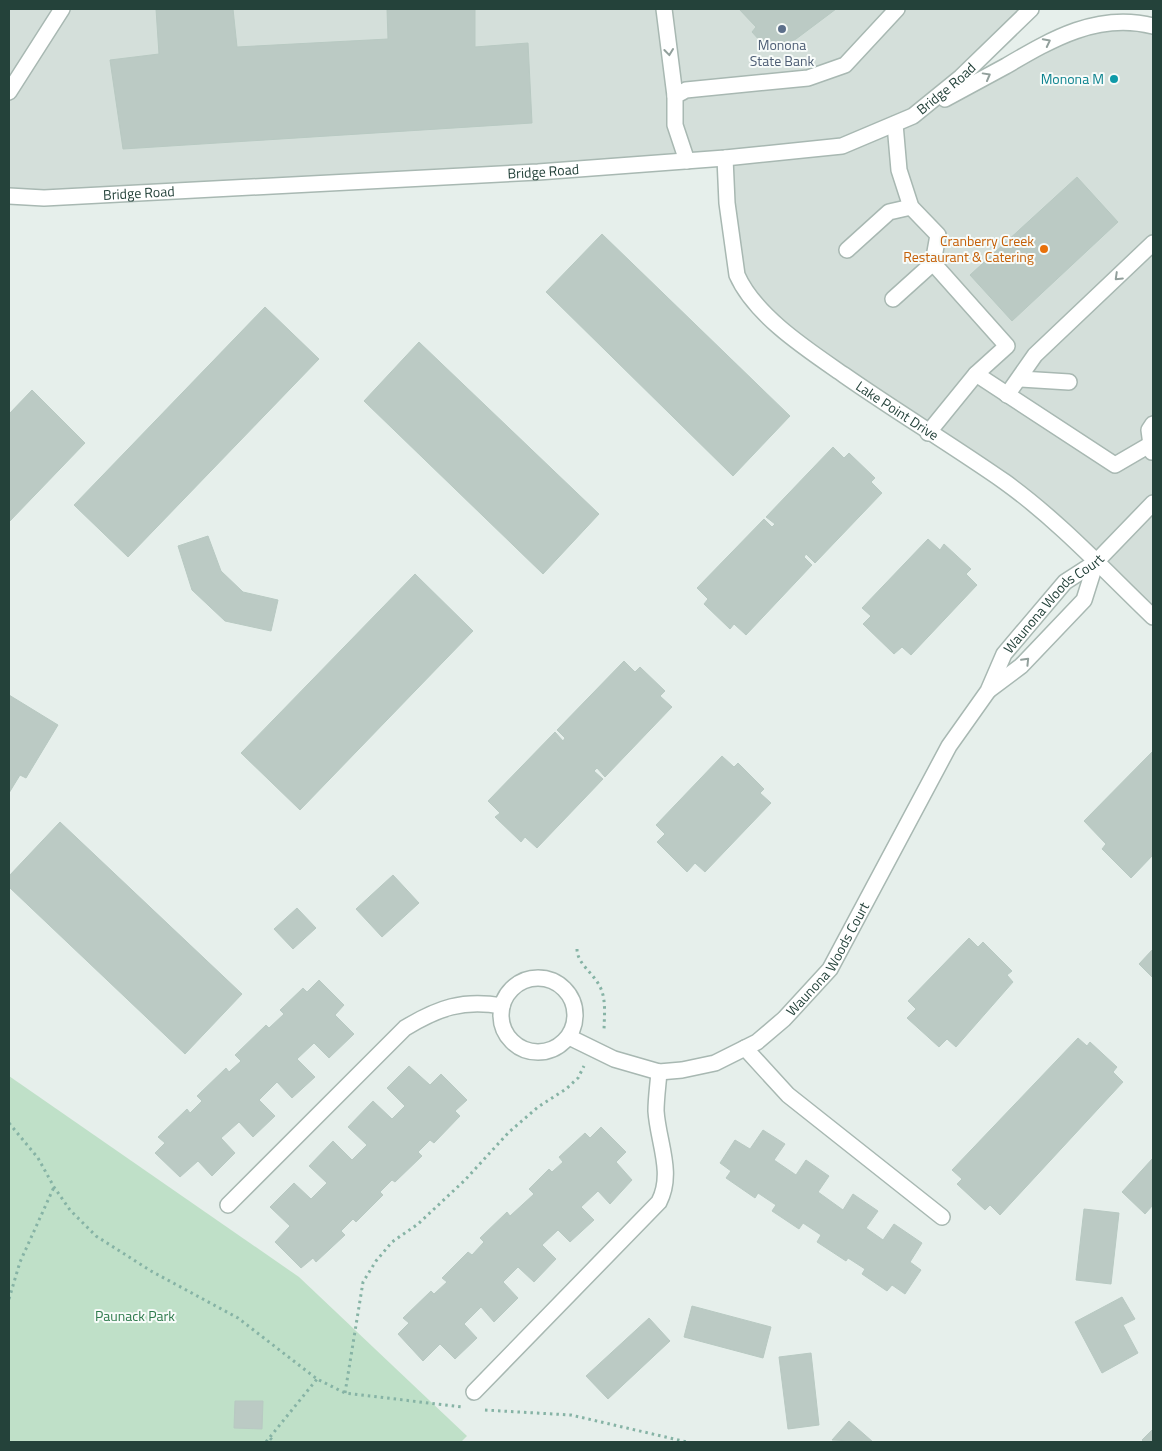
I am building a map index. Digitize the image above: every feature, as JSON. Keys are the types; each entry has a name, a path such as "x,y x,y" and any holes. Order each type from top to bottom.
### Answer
{"street":[{"path":"9,92 62,9"},
{"path":"664,9 675,96 675,125 686,161"},
{"path":"675,96 686,90 808,78 845,64 897,9"},
{"name":"Bridge Road","path":"9,196 44,198 538,172 725,158 842,146 913,116 960,78 1030,9"},
{"path":"913,116 1049,40 1100,24 1134,22 1153,26"},
{"path":"893,299 933,263 938,236 911,207 900,170 895,124"},
{"name":"Lake Point Drive","path":"725,158 727,203 737,275 742,286 775,324 798,343 928,433 1005,483 1071,536 1153,617"},
{"path":"847,250 889,212 911,207"},
{"path":"1007,395 1021,379 1035,355 1153,243"},
{"path":"928,433 976,374 1007,346 933,263"},
{"path":"976,374 1115,465 1152,449 1149,430 1153,424"},
{"path":"1021,379 1069,382"},
{"path":"1096,562 1153,503"},
{"name":"Waunona Woods Court","path":"569,1037 599,1051 659,1072 715,1063 757,1042 784,1019 830,968 949,746 988,691 1004,654 1065,582 1096,562"},
{"name":"Waunona Woods Court","path":"988,691 1020,666 1084,600 1096,562"},
{"path":"526,980 550,980 560,985 574,1004 574,1027 569,1037 560,1046 548,1051 535,1053 523,1049 512,1042 505,1031 501,1019 502,1006 507,995 515,986 526,980"},
{"path":"228,1205 405,1028 431,1013 460,1004 502,1006"},
{"path":"745,1048 788,1095 942,1217"},
{"path":"474,1392 659,1202 665,1191 666,1173 656,1111 659,1072"}],"path":[{"path":"345,1393 363,1282 376,1261 392,1242 418,1224 465,1180 509,1132 538,1106 566,1089 578,1078 585,1066 599,1051 604,1032 602,994 600,986 577,956 577,949"},
{"path":"9,1123 38,1158 54,1187 70,1210 96,1236 151,1270 238,1318 316,1379 345,1393 469,1408"},
{"path":"9,1299 20,1262 54,1187"},
{"path":"266,1442 316,1379"},
{"path":"478,1409 571,1415 686,1442"},
{"path":"270,1438 276,1442"}],"shaded area":[{"path":"9,9 1031,9 916,114 1078,30 1153,26 1153,617 1071,536 799,343 741,286 725,158 9,196"}],"green space":[{"name":"Paunack Park","path":"9,1076 299,1277 467,1436 461,1442 9,1442"}],"building":[{"path":"156,9 233,9 237,47 388,39 387,9 475,9 475,47 528,43 532,123 123,149 110,60 159,54"},
{"name":"Monona State Bank","path":"739,9 836,9 796,39 769,51 752,32 756,27"},
{"name":"Cranberry Creek Restaurant & Catering","path":"1077,177 1118,222 1012,321 970,275"},
{"path":"602,234 790,416 733,476 546,292"},
{"path":"265,307 319,359 128,557 74,505"},
{"path":"419,342 599,514 543,574 364,401"},
{"path":"32,390 85,443 9,522 9,414"},
{"path":"833,447 844,458 849,453 875,478 871,482 882,493 815,563 806,554 804,557 812,565 746,635 734,624 730,629 704,604 708,599 697,588 764,519 772,527 775,524 766,517"},
{"path":"208,536 221,571 243,592 278,600 271,631 225,621 192,590 178,546"},
{"path":"928,539 940,550 944,544 971,569 966,574 977,585 911,655 902,647 894,654 863,624 871,616 862,608"},
{"path":"415,574 473,631 300,810 241,753"},
{"path":"624,661 635,672 640,667 665,691 660,696 672,707 605,777 597,768 594,771 603,779 537,848 525,837 521,842 495,817 500,813 488,801 555,732 563,741 565,738 557,730"},
{"path":"9,695 58,725 26,778 20,775 9,793"},
{"path":"1153,751 1153,855 1131,878 1102,849 1106,844 1084,821"},
{"path":"722,756 734,767 738,763 764,789 760,793 771,803 705,872 695,863 687,872 657,842 665,834 656,825"},
{"path":"60,822 242,994 185,1054 9,887 9,876"},
{"path":"393,875 419,903 382,937 356,909"},
{"path":"297,908 316,928 293,949 274,929"},
{"path":"969,938 978,947 983,942 1012,971 1007,975 1013,982 956,1047 947,1039 939,1047 907,1018 916,1009 908,1001"},
{"path":"1153,949 1153,978 1139,964"},
{"path":"319,980 344,1005 335,1015 354,1034 329,1058 314,1043 297,1059 315,1077 292,1098 277,1082 259,1100 275,1116 253,1137 239,1122 221,1138 235,1153 212,1176 198,1161 180,1177 155,1153 165,1143 158,1137 187,1109 190,1113 202,1101 197,1096 226,1068 229,1072 241,1061 235,1055 266,1025 269,1028 284,1014 280,1010 303,988 307,992"},
{"path":"1078,1038 1087,1046 1090,1042 1117,1067 1113,1072 1123,1082 1000,1215 990,1205 985,1210 957,1184 962,1179 952,1170"},
{"path":"409,1066 430,1085 441,1074 467,1100 455,1111 460,1116 434,1143 430,1140 418,1152 422,1156 395,1182 392,1180 380,1192 383,1195 356,1222 353,1219 341,1231 345,1235 316,1262 313,1258 301,1268 275,1242 290,1226 270,1207 294,1183 311,1199 327,1183 309,1166 333,1141 352,1160 367,1145 348,1127 373,1101 392,1119 405,1106 387,1088"},
{"path":"601,1127 626,1152 616,1162 632,1180 610,1204 598,1191 581,1207 594,1220 570,1242 558,1230 542,1245 556,1259 534,1282 518,1267 503,1282 518,1298 494,1322 481,1307 464,1324 477,1338 455,1359 440,1344 423,1361 398,1334 409,1323 403,1318 431,1291 434,1294 447,1282 442,1278 468,1252 472,1255 484,1242 480,1238 507,1212 510,1216 534,1194 529,1189 549,1169 552,1172 563,1162 559,1157 585,1133 590,1138"},
{"path":"763,1130 785,1144 774,1160 796,1175 806,1160 829,1176 818,1192 843,1210 853,1194 878,1211 866,1228 883,1240 894,1224 922,1243 910,1262 921,1270 905,1294 892,1285 887,1291 862,1274 865,1269 848,1258 846,1261 817,1242 821,1235 803,1223 799,1229 772,1211 776,1205 758,1193 755,1198 726,1178 731,1171 720,1163 735,1140 750,1149"},
{"path":"1153,1158 1153,1205 1145,1214 1122,1192"},
{"path":"1084,1209 1119,1213 1111,1284 1076,1280"},
{"path":"1122,1297 1135,1319 1123,1325 1138,1353 1102,1373 1075,1322"},
{"path":"692,1306 771,1327 763,1358 684,1337"},
{"path":"649,1318 670,1341 608,1399 586,1376"},
{"path":"811,1353 819,1425 788,1429 779,1357"},
{"path":"235,1401 263,1401 262,1429 234,1428"},
{"path":"849,1421 873,1442 832,1440"},
{"path":"1153,1429 1153,1442 1144,1442 1142,1440"}],"place":[{"name":"Monona State Bank","path":"782,29"},
{"name":"Monona M","path":"1114,79"},
{"name":"Cranberry Creek Restaurant & Catering","path":"1044,249"}]}
